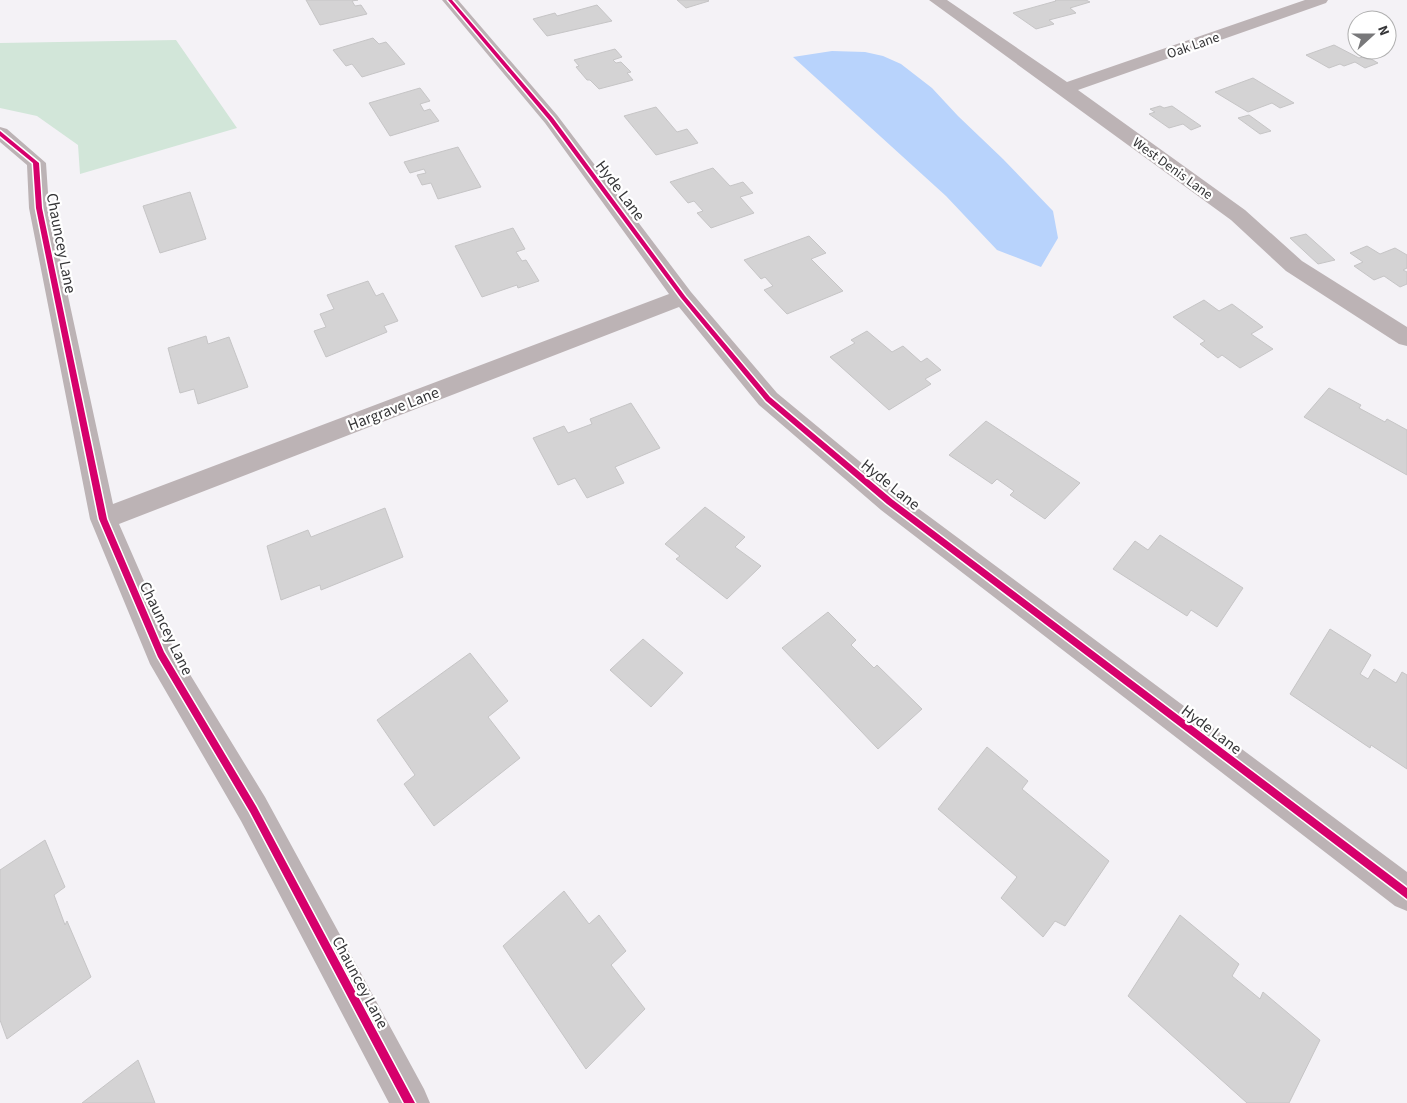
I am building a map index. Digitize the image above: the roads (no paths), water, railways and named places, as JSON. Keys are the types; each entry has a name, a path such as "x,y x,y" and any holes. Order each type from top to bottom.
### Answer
{"street":[{"name":"West Denis Lane","path":"937,0 1065,89 1238,215 1294,266 1407,338"},
{"name":"Oak Lane","path":"1065,89 1320,0"},
{"name":"Hyde Lane","path":"457,1 551,119 683,297 768,399 890,502 1407,894"},
{"name":"Chauncey Lane","path":"0,133 36,163 39,208 103,519 162,654 253,809 410,1103"},
{"name":"Hargrave Lane","path":"103,519 683,297"}],"water":[{"path":"832,51 865,52 883,56 901,64 932,88 1003,159 1053,211 1058,238 1041,267 997,250 946,196 793,57"}]}
